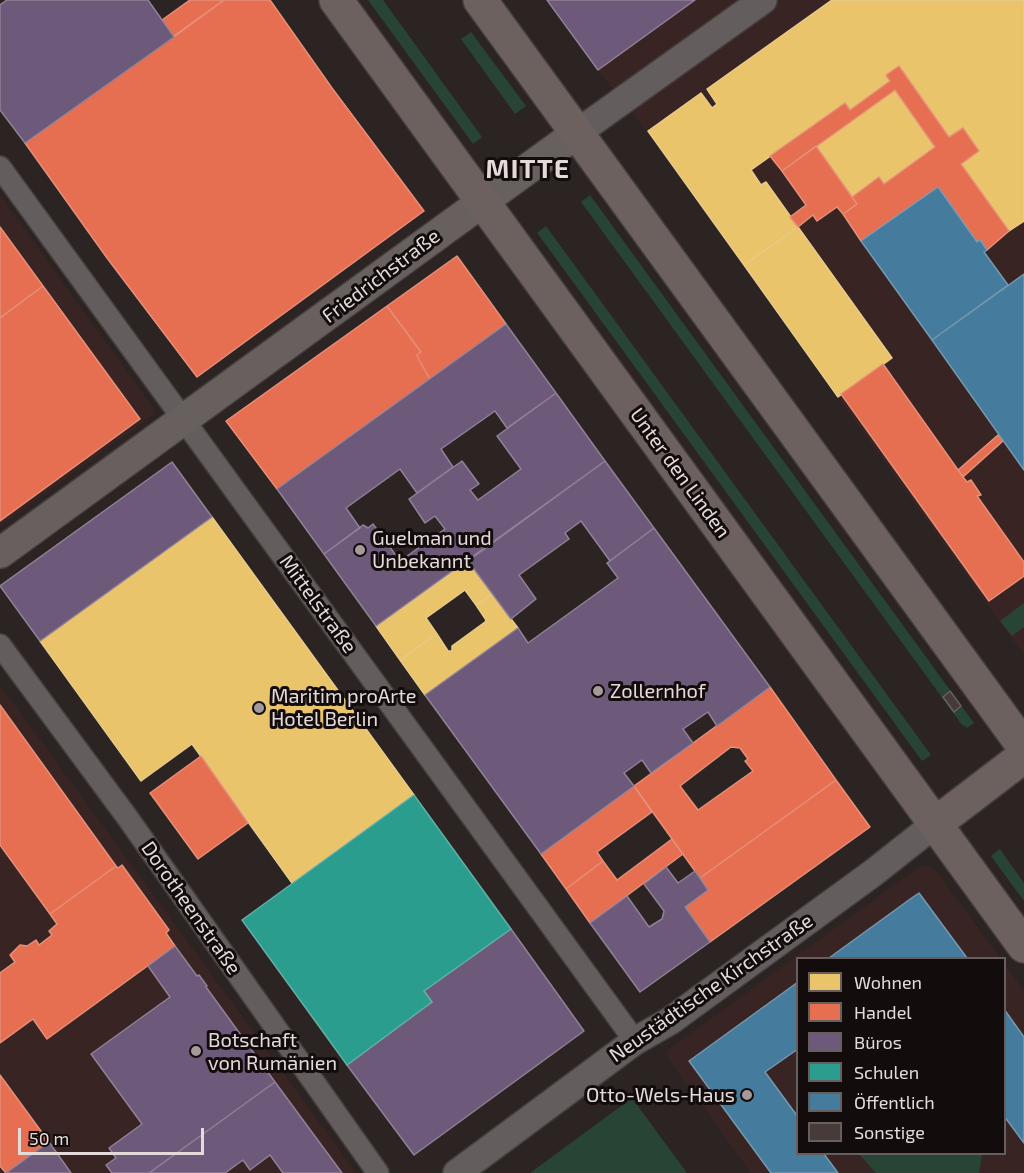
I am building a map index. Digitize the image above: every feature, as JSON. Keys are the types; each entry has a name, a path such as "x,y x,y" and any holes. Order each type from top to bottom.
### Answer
{"main road":[{"name":"Unter den Linden","path":"336,0 1024,946"},
{"path":"480,0 1024,747"},
{"name":"Friedrichstraße","path":"0,554 577,133"},
{"path":"935,824 1024,756"}],"street":[{"name":"Friedrichstraße","path":"577,133 763,0"},
{"name":"Mittelstraße","path":"0,167 635,1041"},
{"name":"Dorotheenstraße","path":"0,645 127,817 378,1173"},
{"name":"Neustädtische Kirchstraße","path":"457,1173 635,1041 670,1021 873,873 935,824"}],"shaded area":[{"path":"547,0 1024,0 1024,655 640,123"},
{"path":"0,195 155,410 153,415 0,526"},
{"path":"0,685 193,949 356,1173 0,1173"},
{"path":"923,866 930,867 937,872 999,957 796,957 796,1155 1006,1155 1006,965 1024,991 1024,1173 751,1173 669,1060 667,1052 672,1047 916,869"}],"green space":[{"path":"368,0 383,0 482,137 473,144"},
{"path":"471,32 526,106 515,114 461,39"},
{"path":"590,195 974,723 967,728 962,725 581,202"},
{"path":"546,226 931,755 922,761 537,233"},
{"path":"1024,603 1024,627 1012,636 1000,621"},
{"path":"1000,849 1024,883 1024,901 991,856"},
{"path":"632,1098 687,1173 530,1173"},
{"path":"860,1155 982,1155 979,1173 876,1173"}],"building: Wohnen":[{"path":"832,0 1024,0 1024,221 1009,231 961,164 979,151 963,128 949,137 899,66 886,75 890,81 850,110 845,103 751,170 761,185 766,182 798,227 744,265 648,131 701,93 712,108 717,104 707,89"},
{"path":"895,90 935,147 884,184 879,177 852,197 816,146"},
{"path":"798,227 892,358 838,397 744,265"},
{"path":"212,517 414,795 292,883 192,744 141,781 40,641"},
{"path":"468,561 492,594 476,605 465,590 426,618 437,634 400,660 376,626"},
{"path":"492,594 518,628 425,695 400,660 437,634 448,651 452,651 452,646 485,622 486,620 476,605"}],"building: Handel":[{"path":"190,0 224,0 174,37 162,20"},
{"path":"224,0 270,0 424,211 197,377 107,258 25,143"},
{"path":"899,66 949,137 963,128 979,151 961,164 1009,231 987,250 980,240 977,242 938,187 861,241 843,214 857,204 852,197 879,177 884,184 935,147 895,90 782,171 770,156 845,103 850,110 890,81 886,75"},
{"path":"816,146 857,204 843,214 837,207 817,221 813,215 798,227 790,217 806,205 782,171"},
{"path":"0,227 43,286 0,318"},
{"path":"457,256 506,324 430,379 417,355 421,352 387,306"},
{"path":"43,286 140,419 0,521 0,318"},
{"path":"387,306 421,352 417,355 418,358 430,379 277,489 226,421"},
{"path":"883,364 963,477 967,482 971,480 981,495 977,496 1024,562 1024,576 989,601 841,394"},
{"path":"998,435 1003,441 963,477 958,470"},
{"path":"770,687 836,780 700,878 634,786","holes":["731,747 740,748 748,759 745,761 753,771 698,810 680,786"]},
{"path":"0,705 116,866 50,914 0,845"},
{"path":"201,756 248,823 198,859 150,793"},
{"path":"836,780 870,827 710,942 685,907 708,890 700,878"},
{"path":"634,786 652,812 597,852 603,861 566,889 541,854"},
{"path":"672,839 683,854 590,923 566,889 603,861 617,880"},
{"path":"122,865 169,930 166,933 175,946 47,1039 33,1019 0,1043 0,973 15,962 10,955 20,945 27,946 36,940 39,945 52,935 49,931 57,924 50,914 116,866 118,868"},
{"path":"0,1075 49,1142 6,1173 0,1166"}],"building: Büros":[{"path":"7,0 148,0 174,37 25,143 0,110 0,5"},
{"path":"547,0 695,0 598,70"},
{"path":"506,324 556,393 507,428 495,411 441,449 453,467 417,493 400,469 346,508 360,528 324,554 277,489"},
{"path":"556,393 605,461 376,626 324,554 363,525 368,528 373,524 400,561 445,529 435,516 425,523 409,499 462,461 479,484 470,490 478,500 521,469 497,436"},
{"path":"605,461 654,528 610,561 581,521 565,533 569,539 519,575 536,599 511,619 468,561"},
{"path":"172,462 212,517 40,641 0,586"},
{"name":"Zollernhof","path":"654,528 770,687 717,726 708,712 683,729 693,743 651,773 642,760 624,773 634,786 541,854 425,695 518,628 528,643 618,578 607,563"},
{"path":"666,867 678,883 695,871 708,890 685,907 710,942 640,992 590,923 627,896 649,927 662,919 664,911 644,884"},
{"path":"511,929 584,1031 414,1155 347,1065 432,1002 424,991"},
{"path":"175,946 197,976 199,975 259,1060 261,1059 275,1082 149,1173 112,1173 106,1165 116,1158 109,1148 142,1124 91,1054 170,997 148,966"},
{"path":"275,1082 342,1173 283,1173 270,1155 250,1170 243,1160 225,1173 149,1173"},
{"path":"49,1142 71,1173 6,1173"}],"building: Schulen":[{"path":"414,795 511,929 424,991 432,1002 347,1065 242,920"}],"building: Öffentlich":[{"path":"938,187 977,242 980,240 987,250 984,252 1008,285 932,340 861,241"},
{"path":"1024,274 1024,470 932,340"},
{"path":"919,893 966,957 830,957"},
{"name":"Otto-Wels-Haus","path":"796,983 796,1050 765,1072 796,1114 796,1155 825,1155 838,1173 771,1173 689,1061"},
{"path":"1006,1012 1024,1037 1024,1143 1006,1119"}],"building: Sonstige":[{"path":"950,691 961,706 954,712 943,697"}],"place":[{"name":"Guelman und Unbekannt","path":"360,550"},
{"name":"Zollernhof","path":"598,691"},
{"name":"Maritim proArte Hotel Berlin","path":"259,708"},
{"name":"Botschaft von Rumänien","path":"196,1051"},
{"name":"Otto-Wels-Haus","path":"747,1095"}],"district":[{"name":"MITTE","path":"528,169"}]}
